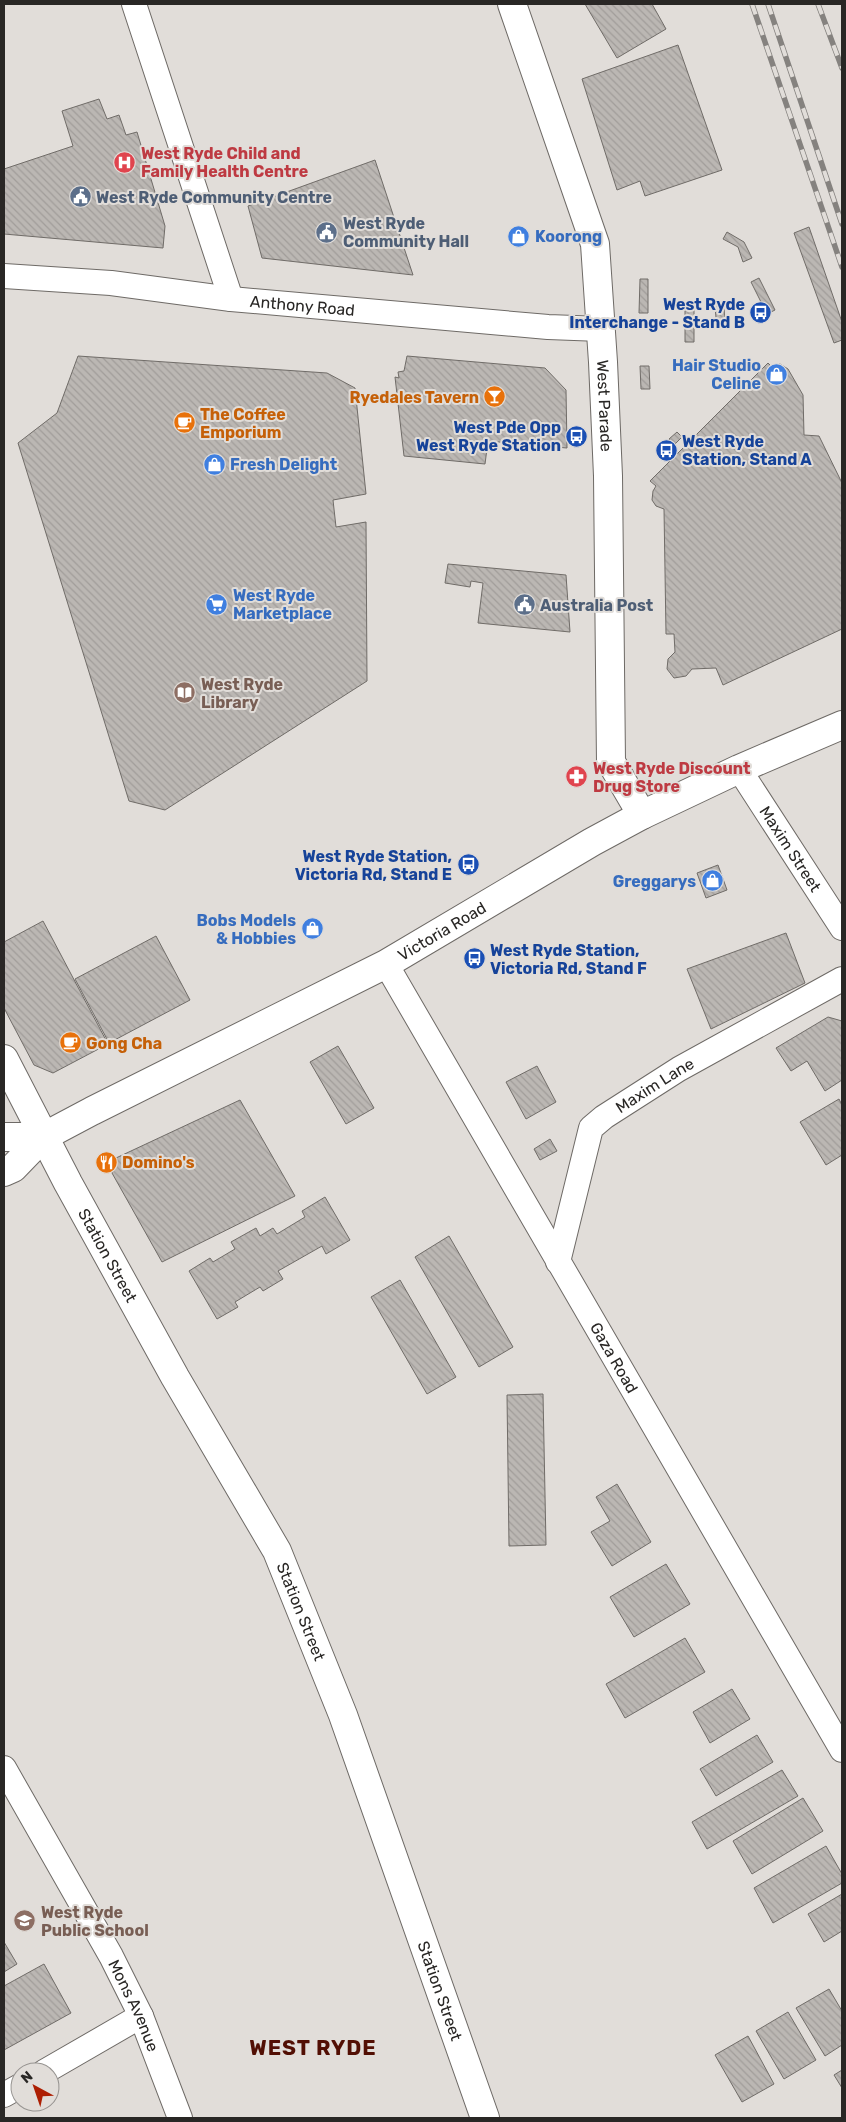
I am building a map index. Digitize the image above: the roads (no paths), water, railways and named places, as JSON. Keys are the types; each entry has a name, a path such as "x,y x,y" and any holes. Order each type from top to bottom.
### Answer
{"main road":[{"name":"West Parade","path":"512,4 594,244 601,329 608,476 611,762 642,815"},
{"name":"Victoria Road","path":"4,1172 13,1168 43,1137 386,964 592,842 642,815 739,769 842,725"},
{"name":"Station Street","path":"4,1059 43,1137 175,1377 277,1551 343,1715 485,2118"},
{"name":"Victoria Road","path":"4,1137 43,1137"}],"street":[{"path":"134,4 232,299"},
{"name":"Anthony Road","path":"4,276 112,282 232,299 548,327 601,329"},
{"name":"Maxim Street","path":"739,769 842,928"},
{"name":"Gaza Road","path":"386,964 842,1750"},
{"name":"Maxim Lane","path":"558,1262 590,1128 604,1117 679,1070 842,979"},
{"name":"Mons Avenue","path":"4,1768 111,1956 141,2016 180,2118"},
{"path":"60,2063 141,2016"}],"railway":[{"path":"752,4 842,267"},
{"path":"768,4 842,224"},
{"path":"818,4 842,68"}],"place":[{"name":"West Ryde Child and Family Health Centre","path":"125,162"},
{"name":"West Ryde Community Centre","path":"80,197"},
{"name":"West Ryde Community Hall","path":"327,232"},
{"name":"Koorong","path":"519,236"},
{"name":"West Ryde Interchange - Stand B","path":"761,313"},
{"name":"Hair Studio Celine","path":"777,374"},
{"name":"Ryedales Tavern","path":"495,397"},
{"name":"The Coffee Emporium","path":"184,423"},
{"name":"West Pde Opp West Ryde Station","path":"577,436"},
{"name":"West Ryde Station, Stand A","path":"666,450"},
{"name":"Fresh Delight","path":"214,464"},
{"name":"West Ryde Marketplace","path":"217,604"},
{"name":"Australia Post","path":"524,605"},
{"name":"West Ryde Library","path":"185,693"},
{"name":"West Ryde Discount Drug Store","path":"577,777"},
{"name":"West Ryde Station, Victoria Rd, Stand E","path":"468,865"},
{"name":"Greggarys","path":"712,881"},
{"name":"Bobs Models & Hobbies","path":"312,929"},
{"name":"West Ryde Station, Victoria Rd, Stand F","path":"474,959"},
{"name":"Gong Cha","path":"70,1043"},
{"name":"Domino's","path":"106,1162"},
{"name":"West Ryde Public School","path":"25,1921"}],"district":[{"name":"WEST RYDE","path":"313,2047"}]}
